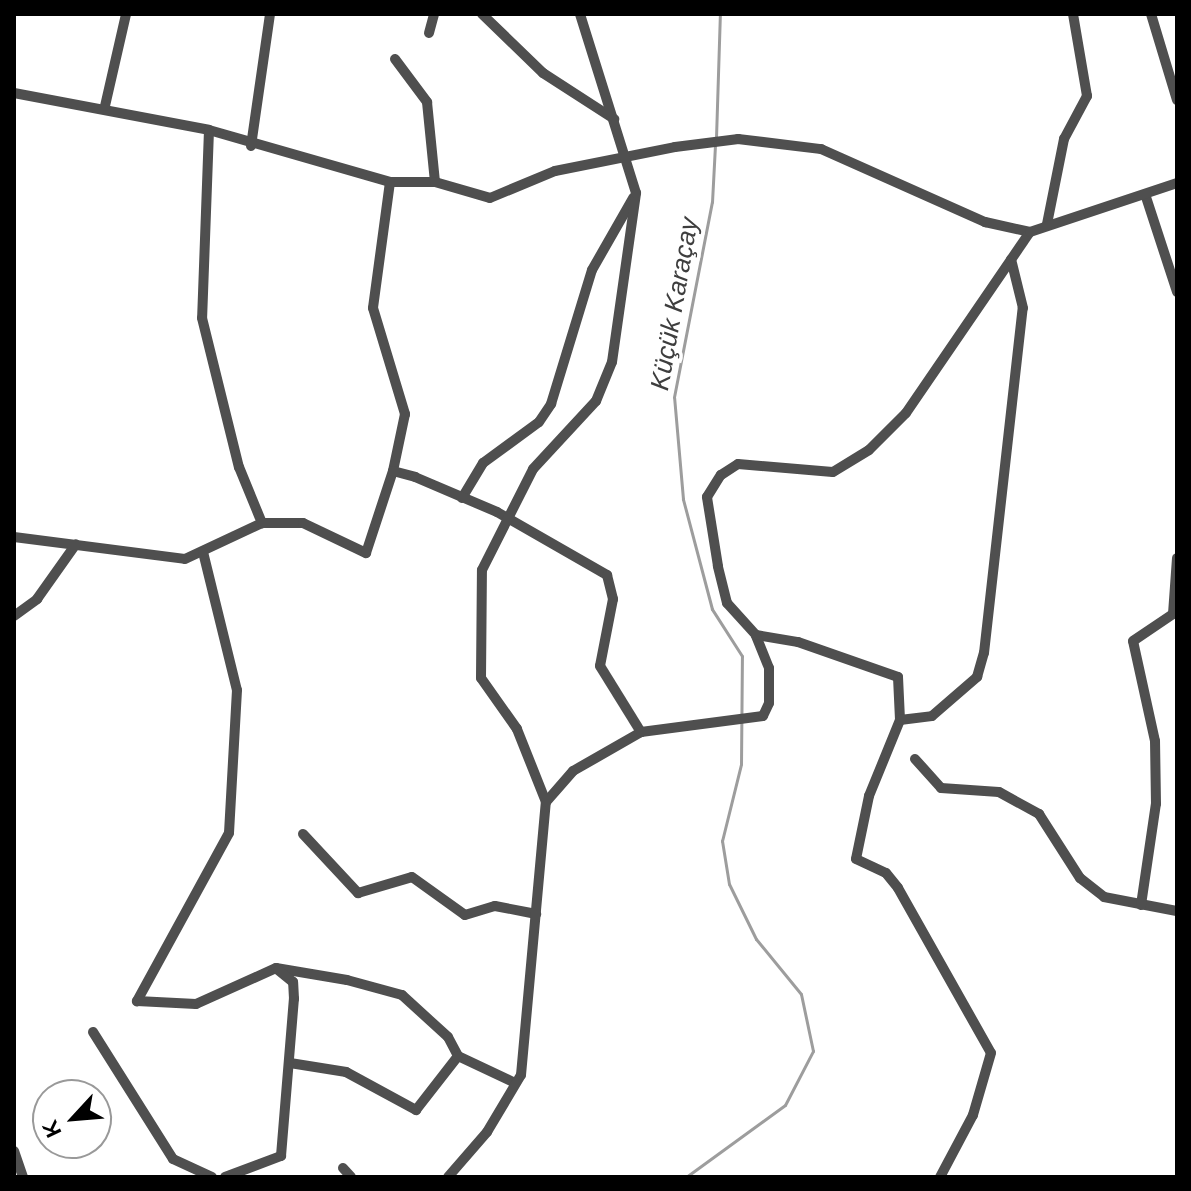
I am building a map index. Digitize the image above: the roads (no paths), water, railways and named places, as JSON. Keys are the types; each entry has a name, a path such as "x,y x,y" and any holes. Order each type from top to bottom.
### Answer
{"street":[{"path":"105,106 126,14"},
{"path":"251,146 270,14"},
{"path":"429,33 434,14"},
{"path":"482,14 543,73 614,119"},
{"path":"448,1177 487,1132 515,1083 531,1012 546,802 517,729 479,666 482,570 505,517 533,469 601,388 612,362 636,193 580,14"},
{"path":"1047,224 1064,139 1087,96 1073,14"},
{"path":"1151,14 1177,100"},
{"path":"395,59 427,102 435,182"},
{"path":"14,93 105,106 209,130 251,146 390,182 435,182 490,198 555,171 626,160 675,147 738,139 821,149 946,207 1030,232"},
{"path":"209,130 202,318 239,467 262,523"},
{"path":"14,537 76,544 143,558 203,552 262,523 303,523 366,553 393,471 405,414 373,308 390,182"},
{"path":"546,802 573,771 641,732 763,716 771,686 756,635 727,603 718,566 707,497 721,475 738,464 833,472 869,450 906,413 1030,232 1047,224 1146,197 1177,183"},
{"path":"462,498 483,463 539,422 551,404 592,270 636,193"},
{"path":"1146,197 1177,292"},
{"path":"900,720 932,716 977,677 984,653 1023,308 1011,259"},
{"path":"393,471 505,517 607,575 613,599 600,666 641,732"},
{"path":"14,616 37,599 76,544"},
{"path":"203,552 237,690 229,833 137,1001 196,1004 276,968 402,995 448,1037 458,1056 515,1083"},
{"path":"1141,905 1156,804 1155,741 1133,641 1173,614 1177,558"},
{"path":"756,635 898,677 900,720 869,796 856,859 898,888 991,1053 973,1115 940,1177"},
{"path":"915,759 941,788 999,792 1039,814 1080,878 1104,897 1177,911"},
{"path":"303,834 358,893 412,877 465,915 495,906 536,914"},
{"path":"225,1177 281,1156 290,1063 293,982 276,968"},
{"path":"93,1032 173,1159 212,1177"},
{"path":"290,1063 346,1072 416,1110 458,1056"},
{"path":"14,1151 23,1177"},
{"path":"343,1168 351,1177"}],"waterway":[{"name":"Küçük Karaçay","path":"716,138 720,14"},
{"name":"Küçük Karaçay","path":"686,1177 785,1105 813,1051 801,994 756,939 729,884 722,841 741,764 742,656 712,609 683,499 674,397 712,202 715,145"}]}
